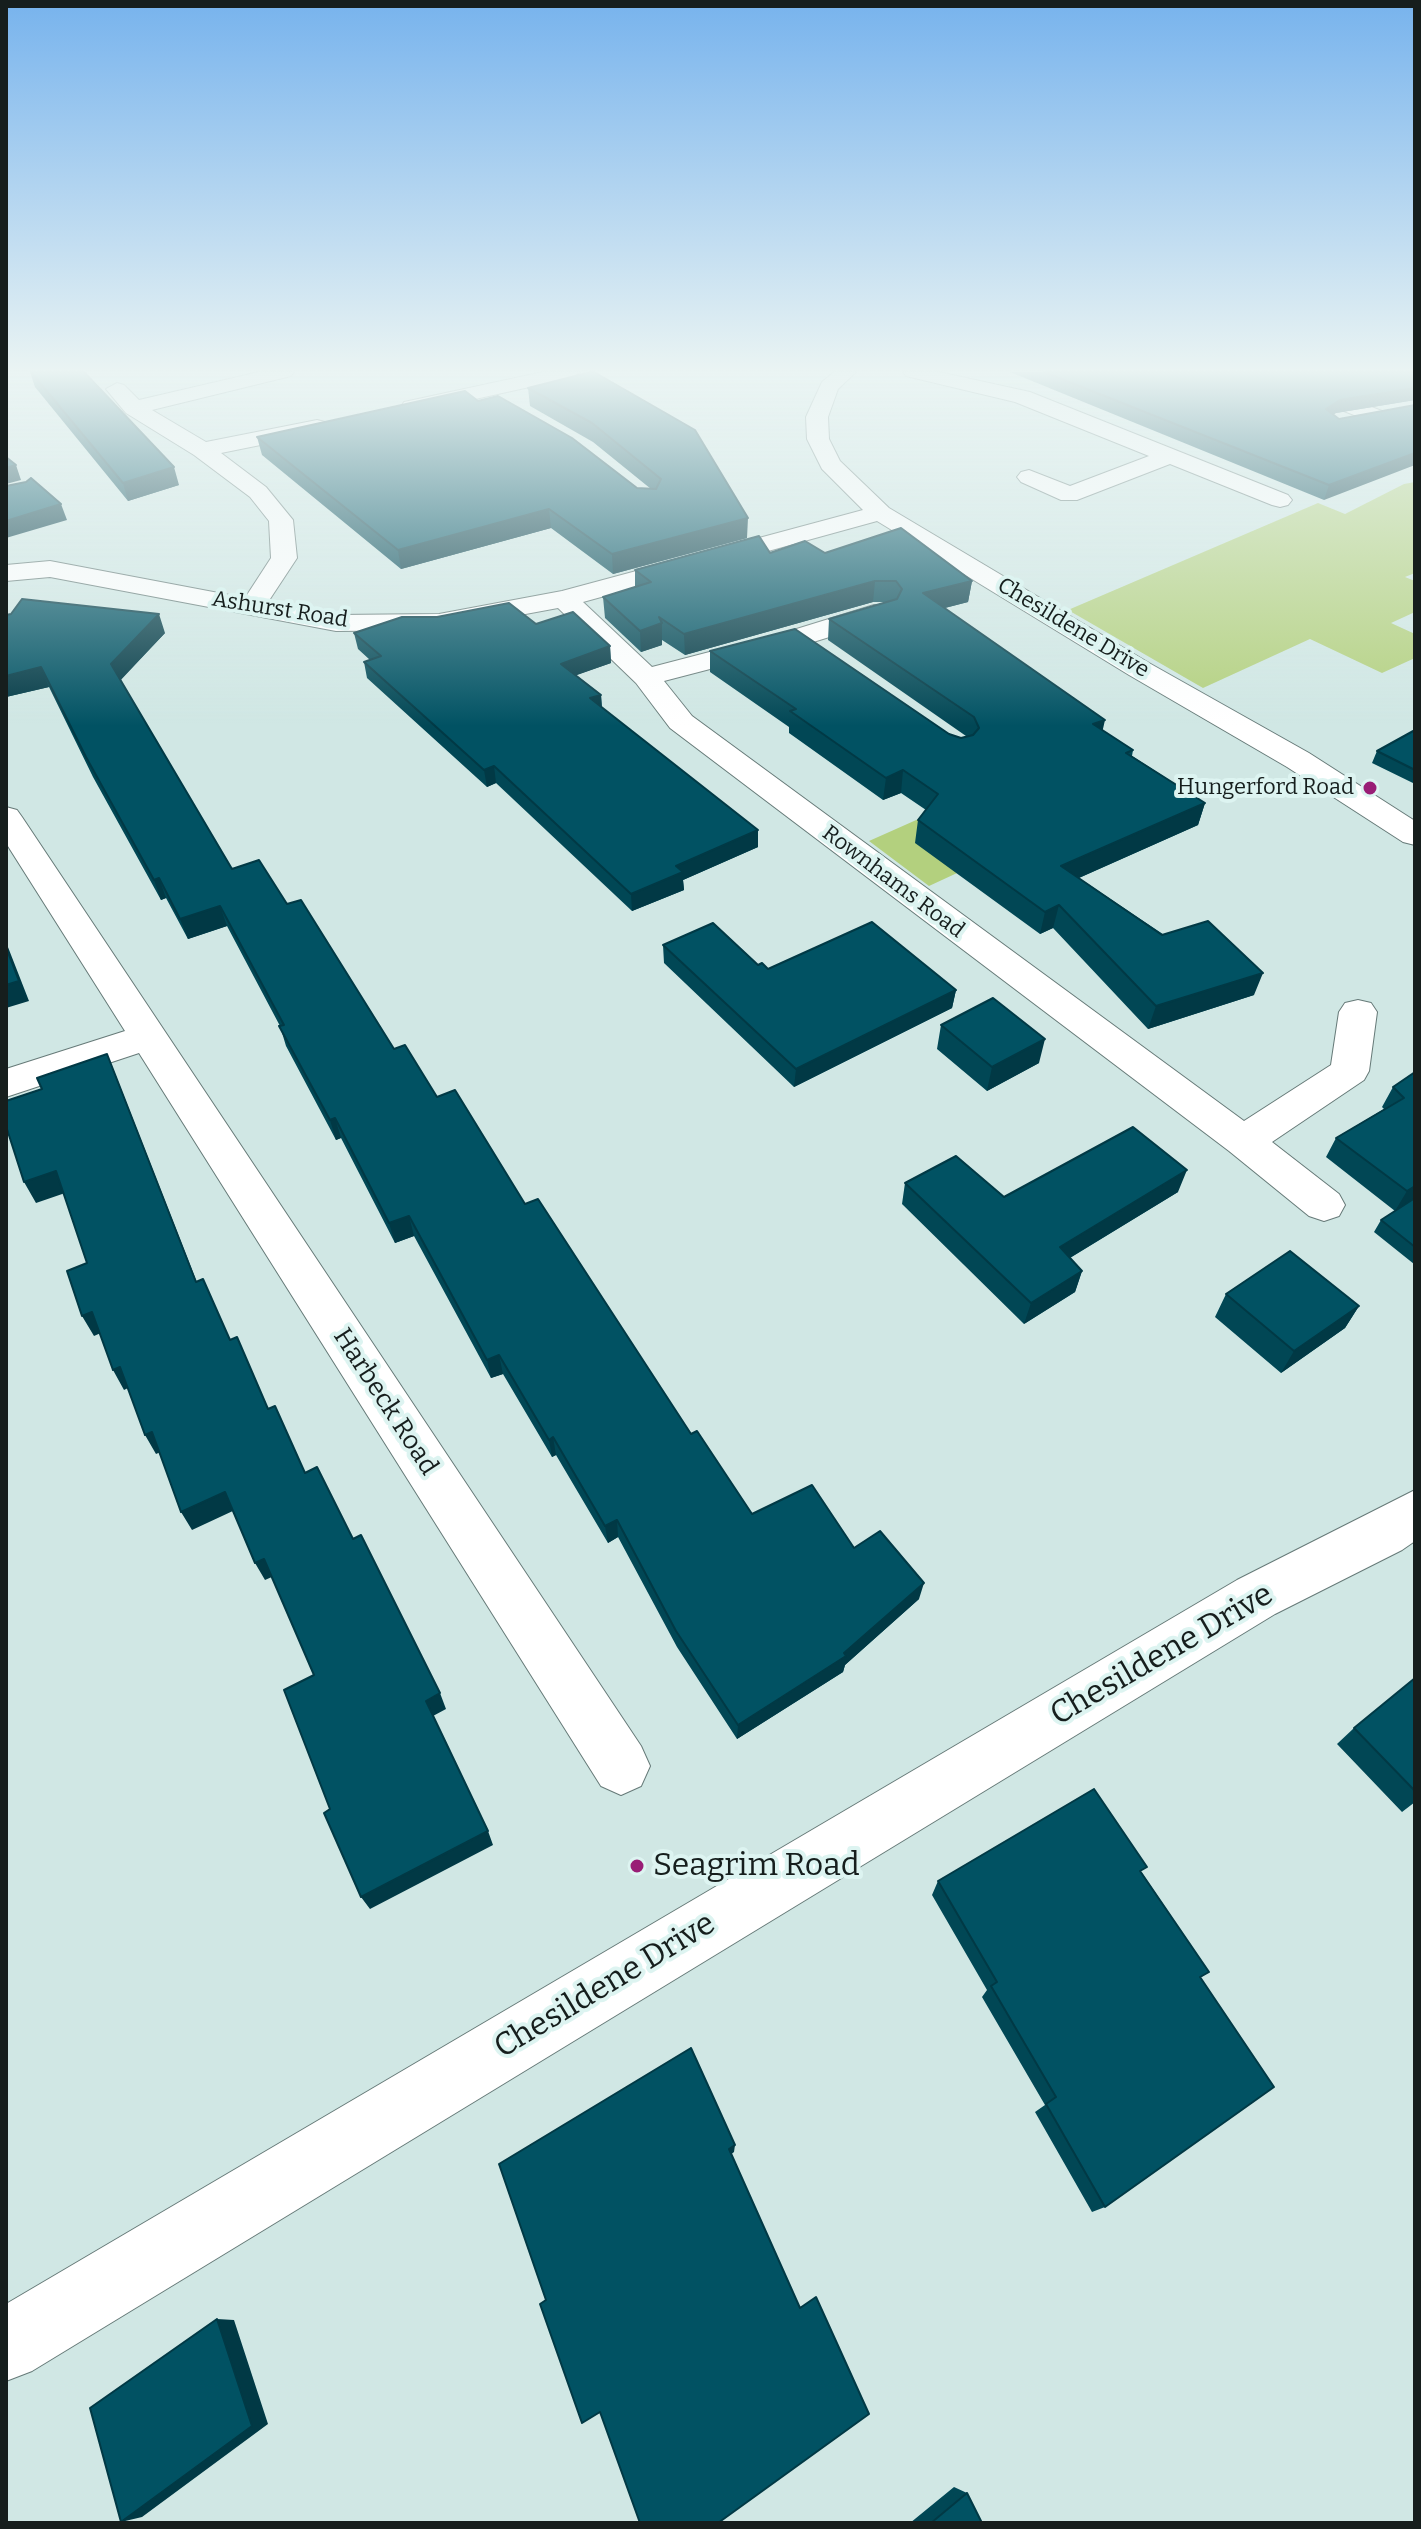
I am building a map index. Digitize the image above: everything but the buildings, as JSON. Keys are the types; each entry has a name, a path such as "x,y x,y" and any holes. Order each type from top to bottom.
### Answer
{"street":[{"path":"252,607 284,558 281,520 255,490"},
{"name":"Chesildene Drive","path":"857,490 880,513 1139,669 1298,760 1415,835"},
{"path":"1058,490 1069,495 1082,490"},
{"path":"1255,490 1280,500"},
{"name":"Ashurst Road","path":"6,573 50,569 336,623 439,622 564,599 880,513"},
{"path":"33,592 50,569"},
{"name":"Rownhams Road","path":"564,599 646,677 681,722 1243,1141 1324,1205"},
{"path":"646,677 800,637 884,611"},
{"path":"800,637 824,654"},
{"name":"Harbeck Road","path":"6,817 621,1766"},
{"path":"1243,1141 1350,1071 1358,1012"},
{"path":"6,1083 148,1037"},
{"name":"Chesildene Drive","path":"6,2345 1244,1605 1384,1534 1415,1513"}],"green space":[{"path":"1392,490 1415,490 1415,573 1405,577 1415,581 1415,612 1391,623 1415,634 1415,658 1382,673 1310,639 1203,688 1068,610 1318,503 1345,514"},
{"path":"986,789 1048,831 929,886 869,841"}],"place":[{"name":"Hungerford Road","path":"1370,788"},
{"name":"Seagrim Road","path":"637,1866"}]}
